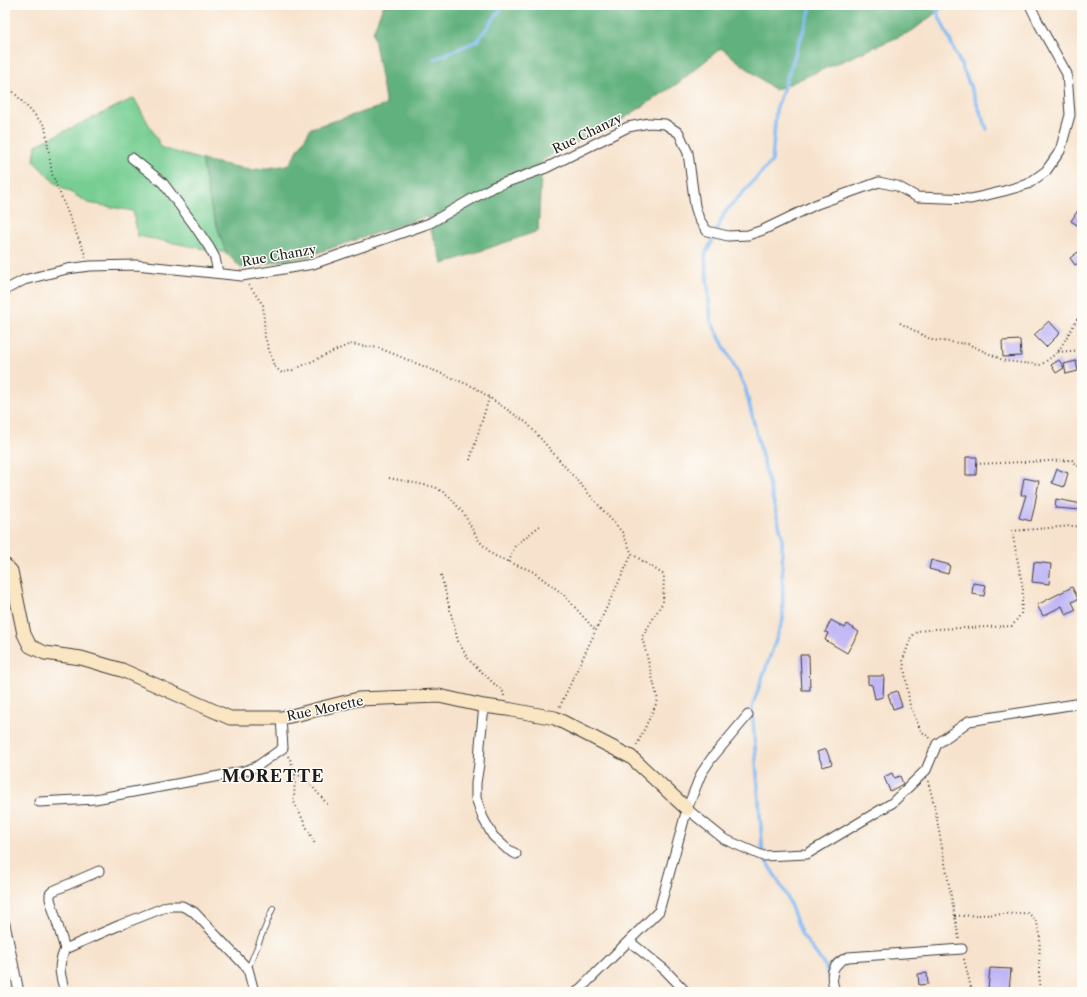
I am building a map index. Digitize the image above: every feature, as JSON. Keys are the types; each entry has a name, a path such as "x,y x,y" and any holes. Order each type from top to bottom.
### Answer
{"street":[{"name":"Rue Chanzy","path":"5,290 24,280 67,269 90,266 136,266 242,276 313,264 429,224 492,187 546,168 628,126 649,123 665,124 679,133 688,153 695,206 699,219 708,231 728,236 748,235 763,230 818,204 879,182 897,186 918,197 971,199 1004,191 1028,184 1046,171 1060,151 1070,116 1067,74 1030,5"},
{"path":"132,158 163,184 192,222 215,258 218,273"},
{"name":"Rue Morette","path":"5,565 11,571 24,634 30,646 44,653 81,658 122,670 230,718 281,718 358,699 439,696 484,706 555,718 631,757 687,810"},
{"path":"687,810 724,839 763,856 807,854 892,803 926,770 937,744 968,721 1082,703"},
{"path":"484,706 476,783 476,798 483,818 493,836 507,849 516,854"},
{"path":"578,992 659,911 687,810 701,774 719,748 748,715"},
{"path":"39,802 95,799 241,772 256,767 283,748 281,718"},
{"path":"65,992 60,974 60,960 65,949 50,899 50,894 53,891 99,871"},
{"path":"65,949 168,906 182,906 194,912 248,969 254,992"},
{"path":"5,924 19,992"},
{"path":"629,941 665,970 686,992"},
{"path":"835,992 832,979 833,971 840,960 848,957 962,950"}],"lane":[{"path":"248,969 273,908"}],"path":[{"path":"5,83 45,126 52,174 90,266"},
{"path":"242,276 263,305 265,337 274,366 282,373 293,370 350,344 380,348 474,388 527,423 622,532 632,554 664,575 663,602 642,637 658,700 631,757"},
{"path":"900,323 932,340 968,344 1005,361 1041,364 1058,352 1082,311"},
{"path":"1058,352 1082,350"},
{"path":"470,460 489,398"},
{"path":"976,464 1072,460 1080,468 1082,481"},
{"path":"389,478 435,487 449,496 464,514 479,541 486,549 493,555 532,570 563,594 596,631"},
{"path":"509,562 515,546 542,524"},
{"path":"937,744 921,731 910,706 903,660 911,637 918,631 924,630 1012,626 1021,614 1023,589 1012,531 1072,526 1082,527"},
{"path":"555,718 632,554"},
{"path":"441,575 458,641 470,660 503,692 507,709"},
{"path":"283,748 290,759 296,774 294,802 315,844"},
{"path":"926,770 934,804 955,916 956,929 972,992"},
{"path":"296,774 305,778 328,805"},
{"path":"955,916 1027,913 1032,916 1037,923 1040,934 1039,972 1041,992"}],"green space":[{"path":"946,5 912,31 775,90 721,48 677,84 623,119 542,160 538,231 443,264 426,216 308,256 241,268 226,253 211,207 202,160 252,170 289,165 311,128 386,105 373,32 383,6"},
{"path":"134,98 162,148 202,160 211,207 226,253 138,236 133,211 88,203 54,182 34,162 36,145"}],"building":[{"path":"1082,204 1082,228 1071,221"},
{"path":"1078,252 1082,257 1082,261 1075,265 1070,258"},
{"path":"1049,321 1060,333 1046,347 1034,335"},
{"path":"1020,340 1021,356 1003,357 1002,341"},
{"path":"1059,360 1064,368 1056,373 1051,365"},
{"path":"1076,361 1078,371 1066,374 1064,364"},
{"path":"966,457 977,457 976,475 966,475"},
{"path":"1057,469 1068,473 1064,487 1052,483"},
{"path":"1024,478 1039,481 1031,521 1019,518 1026,495 1021,495"},
{"path":"1056,499 1082,504 1082,510 1055,508"},
{"path":"931,560 950,565 948,574 929,569"},
{"path":"1034,562 1051,564 1049,584 1032,582"},
{"path":"973,583 986,585 984,596 972,594"},
{"path":"1072,587 1078,599 1072,602 1076,610 1066,615 1062,606 1043,616 1037,605"},
{"path":"831,620 845,628 847,624 859,632 847,653 825,640 828,633 825,632"},
{"path":"800,655 809,655 810,690 802,690"},
{"path":"868,676 884,676 883,697 875,699 872,685 868,684"},
{"path":"897,691 902,706 893,709 888,694"},
{"path":"826,749 832,764 823,767 817,752"},
{"path":"892,773 894,778 900,776 903,784 890,791 884,777"},
{"path":"990,968 1011,969 1009,991 988,989"},
{"path":"927,973 928,984 919,985 918,974"}],"waterway":[{"path":"434,59 477,41 504,5"},
{"path":"809,5 810,11 776,110 772,161 725,212 705,256 711,321 745,387 782,536 783,620 752,707 763,856 786,894 802,935 826,967 829,979"},
{"path":"934,5 966,76 987,129"}],"district":[{"name":"MORETTE","path":"273,776"}]}
